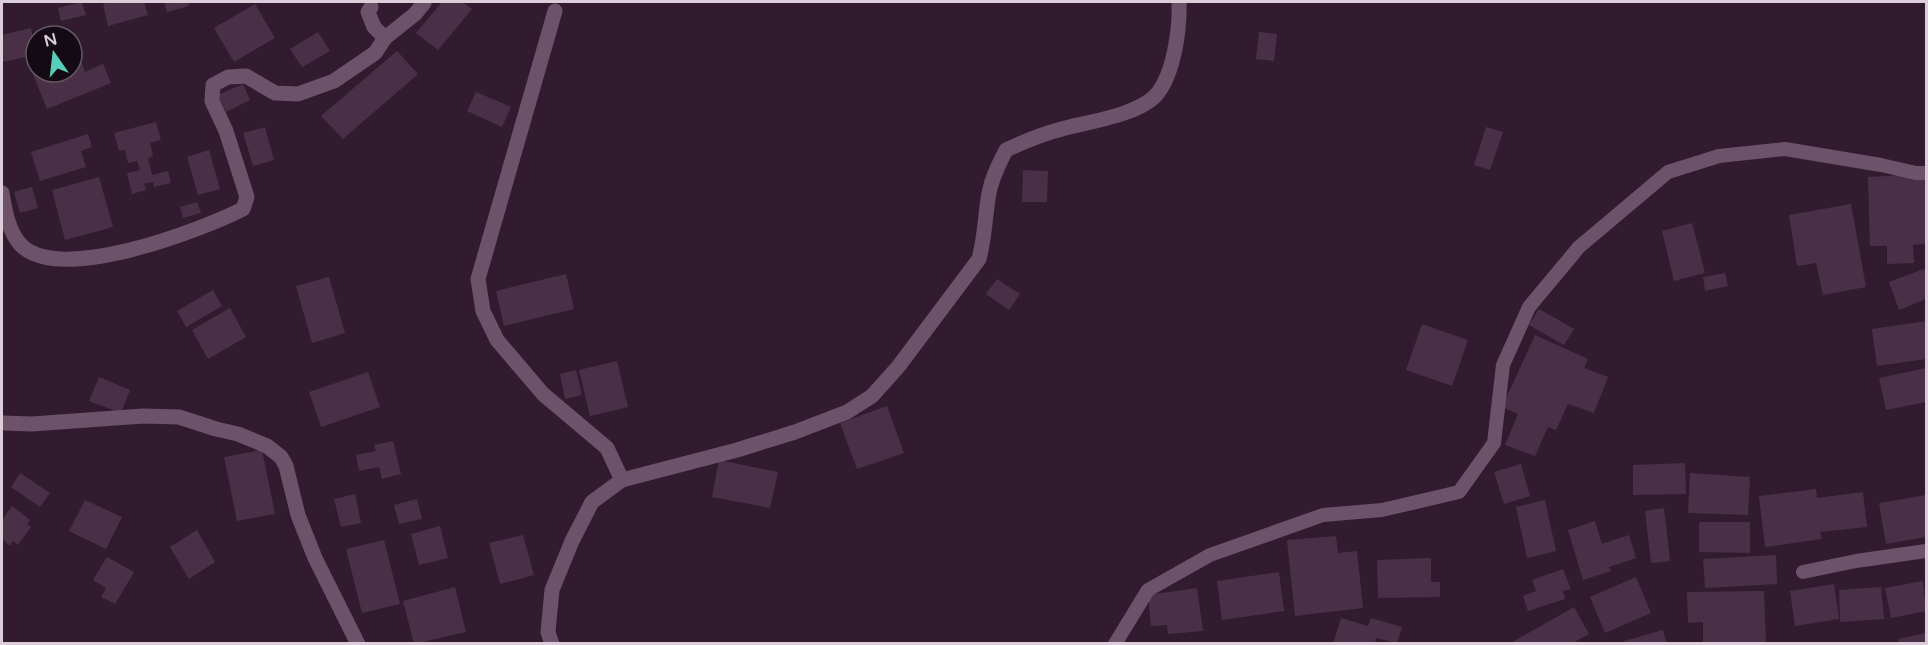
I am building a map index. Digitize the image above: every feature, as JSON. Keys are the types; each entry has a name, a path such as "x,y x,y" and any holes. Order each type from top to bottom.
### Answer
{"street":[{"path":"552,644 548,632 552,590 572,541 592,502 622,480 737,450 795,432 848,412 872,396 898,367 979,259 984,240 989,192 1006,150 1056,130 1139,107 1156,95 1170,69 1180,17 1179,2"},
{"path":"2,193 8,221 21,245 40,256 79,260 140,249 226,218 243,209 247,197 226,131 212,100 213,85 228,78 246,76 275,93 298,94 334,81 375,53 385,38 424,3"},
{"path":"371,7 368,12 374,27 385,38"},
{"path":"555,11 478,279 481,300 483,311 497,340 513,361 543,394 607,448 622,480"},
{"path":"2,423 32,424 143,416 179,417 238,434 267,446 281,457 286,466 298,515 315,558 358,644"}],"lane":[{"path":"1115,644 1148,590 1210,555 1323,515 1382,510 1459,492 1494,443 1503,364 1529,307 1579,247 1668,172 1719,156 1785,149 1926,173"},
{"path":"1803,572 1856,561 1926,551"}],"building":[{"path":"82,2 86,15 61,21 58,8"},
{"path":"144,2 148,15 108,26 103,4"},
{"path":"164,2 188,2 189,6 167,12"},
{"path":"442,2 462,2 472,9 438,50 416,33"},
{"path":"255,4 275,38 234,62 214,28"},
{"path":"24,30 24,57 2,62 2,35"},
{"path":"318,32 330,51 302,67 290,49"},
{"path":"1259,32 1277,34 1274,61 1256,59"},
{"path":"397,51 418,74 343,139 321,116"},
{"path":"103,64 111,83 47,109 37,84 84,84 84,69 85,72"},
{"path":"243,84 250,100 226,112 218,95"},
{"path":"476,92 511,107 502,127 467,111"},
{"path":"156,122 161,140 150,143 153,156 148,158 152,175 168,171 171,183 154,187 153,182 144,184 146,190 132,194 127,173 140,170 137,161 128,163 125,150 119,151 114,133"},
{"path":"265,127 274,160 253,166 243,133"},
{"path":"1486,127 1503,132 1490,170 1474,165"},
{"path":"88,134 92,147 81,151 86,167 40,181 31,152"},
{"path":"209,150 220,189 198,195 187,157"},
{"path":"1023,170 1048,171 1047,202 1022,202"},
{"path":"1926,174 1926,244 1913,245 1914,263 1887,264 1887,246 1870,246 1868,177"},
{"path":"99,177 113,227 65,240 52,190"},
{"path":"32,187 38,208 20,213 14,192"},
{"path":"197,202 201,213 183,218 180,207"},
{"path":"1851,204 1866,287 1823,295 1816,263 1797,266 1789,215"},
{"path":"1692,223 1705,273 1674,281 1662,231"},
{"path":"1926,268 1926,299 1899,310 1889,282"},
{"path":"1725,273 1728,286 1705,291 1703,277"},
{"path":"566,274 574,309 504,326 496,291"},
{"path":"329,277 345,333 312,343 296,286"},
{"path":"997,279 1020,294 1009,310 986,294"},
{"path":"213,290 222,306 186,327 177,311"},
{"path":"230,308 246,337 208,359 192,330"},
{"path":"1539,309 1574,329 1564,345 1529,325"},
{"path":"1926,321 1926,359 1877,366 1872,329"},
{"path":"1422,324 1468,340 1452,386 1406,370"},
{"path":"1535,335 1588,359 1584,368 1608,377 1594,413 1568,404 1556,430 1548,427 1535,456 1505,445 1518,414 1502,407"},
{"path":"617,361 628,407 590,416 579,370"},
{"path":"1926,368 1926,402 1886,410 1879,378"},
{"path":"576,370 582,395 565,399 560,374"},
{"path":"368,372 380,407 321,427 309,392"},
{"path":"99,377 130,390 121,413 89,401"},
{"path":"887,406 904,453 857,469 840,423"},
{"path":"393,441 401,474 382,479 379,467 359,471 356,455 376,451 374,445"},
{"path":"262,450 275,514 237,521 224,457"},
{"path":"719,460 778,472 770,508 712,497"},
{"path":"1685,463 1686,494 1633,495 1633,465"},
{"path":"1521,464 1530,496 1504,504 1494,472"},
{"path":"20,473 50,493 40,507 11,487"},
{"path":"1690,473 1750,477 1748,515 1688,513"},
{"path":"1816,489 1817,498 1863,492 1867,527 1820,532 1822,539 1765,547 1759,496"},
{"path":"355,494 361,523 341,527 334,499"},
{"path":"1926,495 1926,537 1886,544 1879,503"},
{"path":"417,499 422,519 399,524 394,505"},
{"path":"85,500 122,517 106,549 69,531"},
{"path":"1545,500 1556,551 1527,558 1516,507"},
{"path":"12,506 30,520 27,524 31,527 18,545 13,541 10,546 2,539 2,520"},
{"path":"1664,508 1670,561 1651,563 1645,511"},
{"path":"1595,521 1602,544 1629,535 1636,558 1609,567 1611,571 1583,580 1568,530"},
{"path":"1699,522 1750,522 1750,553 1699,552"},
{"path":"440,526 448,558 419,565 411,534"},
{"path":"197,530 215,562 189,579 170,547"},
{"path":"523,535 534,575 500,584 489,543"},
{"path":"1336,536 1338,553 1357,551 1363,608 1295,616 1287,540"},
{"path":"384,540 400,604 362,613 346,549"},
{"path":"1776,555 1777,584 1705,588 1703,559"},
{"path":"107,557 134,572 115,604 101,597 106,588 93,580"},
{"path":"1431,558 1431,582 1440,582 1440,597 1378,598 1377,560"},
{"path":"1563,569 1571,589 1563,591 1565,599 1528,611 1523,596 1536,591 1532,580"},
{"path":"1279,572 1284,611 1222,620 1217,581"},
{"path":"1636,577 1651,613 1605,633 1590,597"},
{"path":"1923,581 1926,611 1891,618 1885,588"},
{"path":"1834,584 1839,619 1795,626 1790,591"},
{"path":"455,587 466,632 414,644 403,601"},
{"path":"1881,587 1884,619 1840,622 1839,590"},
{"path":"1197,588 1203,631 1168,634 1167,625 1151,626 1148,595"},
{"path":"1764,591 1766,644 1703,644 1703,622 1688,623 1687,592"},
{"path":"1574,607 1589,634 1571,644 1509,644"},
{"path":"1341,618 1368,626 1371,618 1402,627 1397,643 1376,638 1375,644 1333,644"},
{"path":"1663,630 1667,644 1625,644 1624,641"},
{"path":"1926,633 1926,644 1899,644 1898,639"}]}
